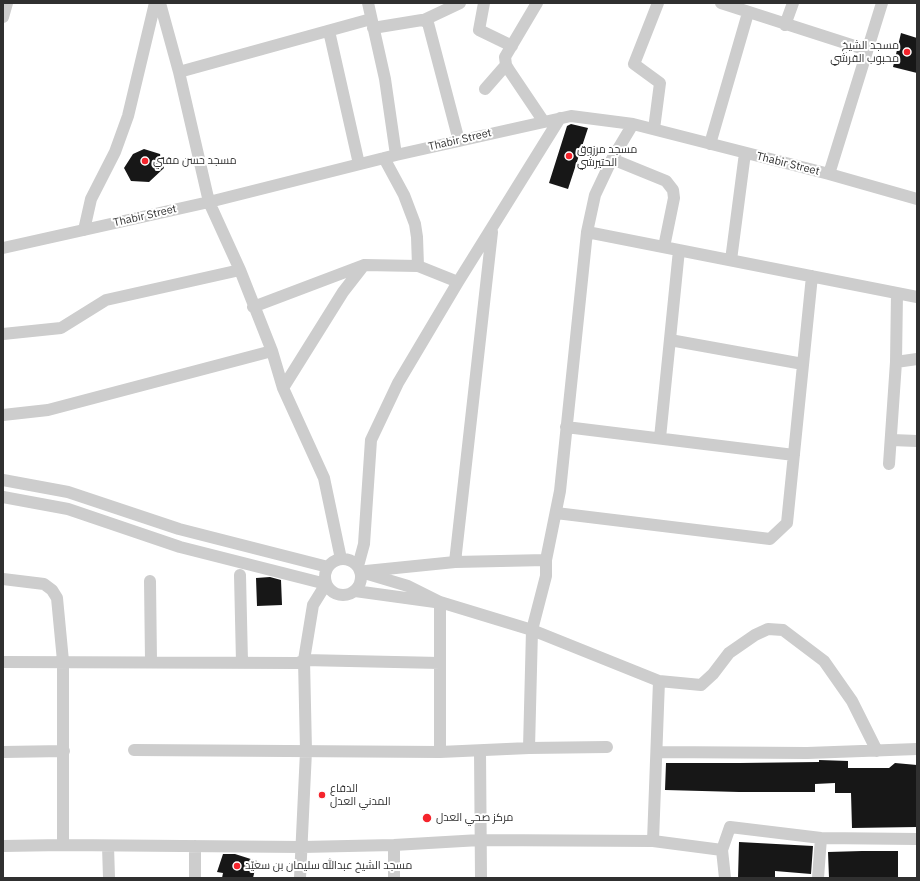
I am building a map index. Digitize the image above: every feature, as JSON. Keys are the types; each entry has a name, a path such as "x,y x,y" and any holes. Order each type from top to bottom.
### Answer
{"street":[{"path":"3,16 7,3"},
{"path":"84,230 90,200 115,152 128,116 155,3"},
{"path":"160,3 179,72 209,202 240,270 253,307 272,350 283,388 324,478 341,559"},
{"path":"368,3 385,78 390,156 415,224 418,266"},
{"path":"179,72 329,31 372,24 424,20 460,3"},
{"path":"484,3 479,30 512,46"},
{"path":"537,3 505,57 506,65 544,122"},
{"path":"654,129 660,83 634,64 658,3"},
{"path":"721,3 785,25 867,50"},
{"path":"785,25 793,3"},
{"path":"829,174 882,3"},
{"path":"710,144 748,13"},
{"path":"424,20 428,23 459,140"},
{"path":"329,31 359,164"},
{"path":"485,89 506,65"},
{"name":"Thabir Street","path":"3,248 209,202 390,156 571,116 633,124 654,129 829,174 917,199"},
{"path":"560,118 493,229 458,282 398,384 371,440 364,544 359,569 361,582 355,591 350,594 339,594 329,588 326,584 325,578 328,567 336,560 350,560 359,569 408,586 440,602 532,630 659,681 701,685 714,674 729,653 755,634 768,629 783,630 824,661 852,701 877,751"},
{"path":"529,748 532,630 546,576 546,560 556,514 588,232 595,195 612,159 633,124"},
{"path":"730,260 745,153"},
{"path":"612,159 666,181 673,190 674,198 664,248"},
{"path":"455,562 493,229"},
{"path":"588,232 917,297"},
{"path":"660,438 679,250"},
{"path":"253,307 364,266 418,266 458,282"},
{"path":"283,388 343,292 364,266"},
{"path":"3,334 61,328 106,300 240,270"},
{"path":"556,514 770,539 787,524 812,276"},
{"path":"889,464 892,440 898,293"},
{"path":"670,340 803,364"},
{"path":"3,415 48,410 272,350"},
{"path":"896,362 917,358"},
{"path":"566,427 794,454"},
{"path":"892,440 917,441"},
{"path":"3,480 68,492 178,529 328,567"},
{"path":"3,497 68,509 180,547 326,584"},
{"path":"359,569 455,562 546,560"},
{"path":"240,575 242,662"},
{"path":"3,579 44,584 52,590 57,598 63,661 63,844"},
{"path":"150,581 151,661"},
{"path":"300,878 306,751 304,660 313,605 326,584"},
{"path":"355,591 427,602 440,602"},
{"path":"440,602 440,752"},
{"path":"3,662 151,661 298,663 304,660 440,663"},
{"path":"654,841 659,681"},
{"path":"134,750 440,752 529,748 607,747"},
{"path":"657,752 807,753 917,750"},
{"path":"3,752 64,751"},
{"path":"480,751 481,878"},
{"path":"725,878 722,850 730,827 821,838 917,839"},
{"path":"818,878 821,838"},
{"path":"3,846 63,844 108,846 394,845 480,840 654,841 722,850"},
{"path":"394,845 394,878"},
{"path":"108,846 109,878"},
{"path":"195,846 195,878"},
{"path":"302,846 304,878"}],"building":[{"name":"مسجد الشيخ محبوب القرشي","path":"901,33 917,38 917,73 893,67"},
{"name":"مسجد مرزوق الحتيرشي","path":"571,124 588,128 568,189 549,183 567,126"},
{"name":"مسجد حسن مفتي","path":"144,149 160,154 164,168 149,182 131,181 124,168 133,154"},
{"path":"270,577 281,580 282,605 257,606 256,578"},
{"path":"819,760 848,761 848,768 889,768 895,763 917,765 917,827 852,828 851,793 835,793 835,783 815,784 815,792 665,790 666,763 819,762"},
{"path":"739,842 813,846 811,874 775,871 775,878 738,878"},
{"path":"898,851 898,878 829,878 828,852"},
{"name":"مسجد الشيخ عبدالله سليمان بن سعيّد","path":"223,854 235,854 257,861 253,878 222,878 223,873 217,872"}],"place":[{"name":"مسجد الشيخ محبوب القرشي","path":"907,52"},
{"name":"مسجد مرزوق الحتيرشي","path":"569,156"},
{"name":"مسجد حسن مفتي","path":"145,161"},
{"name":"الدفاع المدني العدل","path":"322,795"},
{"name":"مركز صحي العدل","path":"427,818"},
{"name":"مسجد الشيخ عبدالله سليمان بن سعيّد","path":"237,866"}]}
